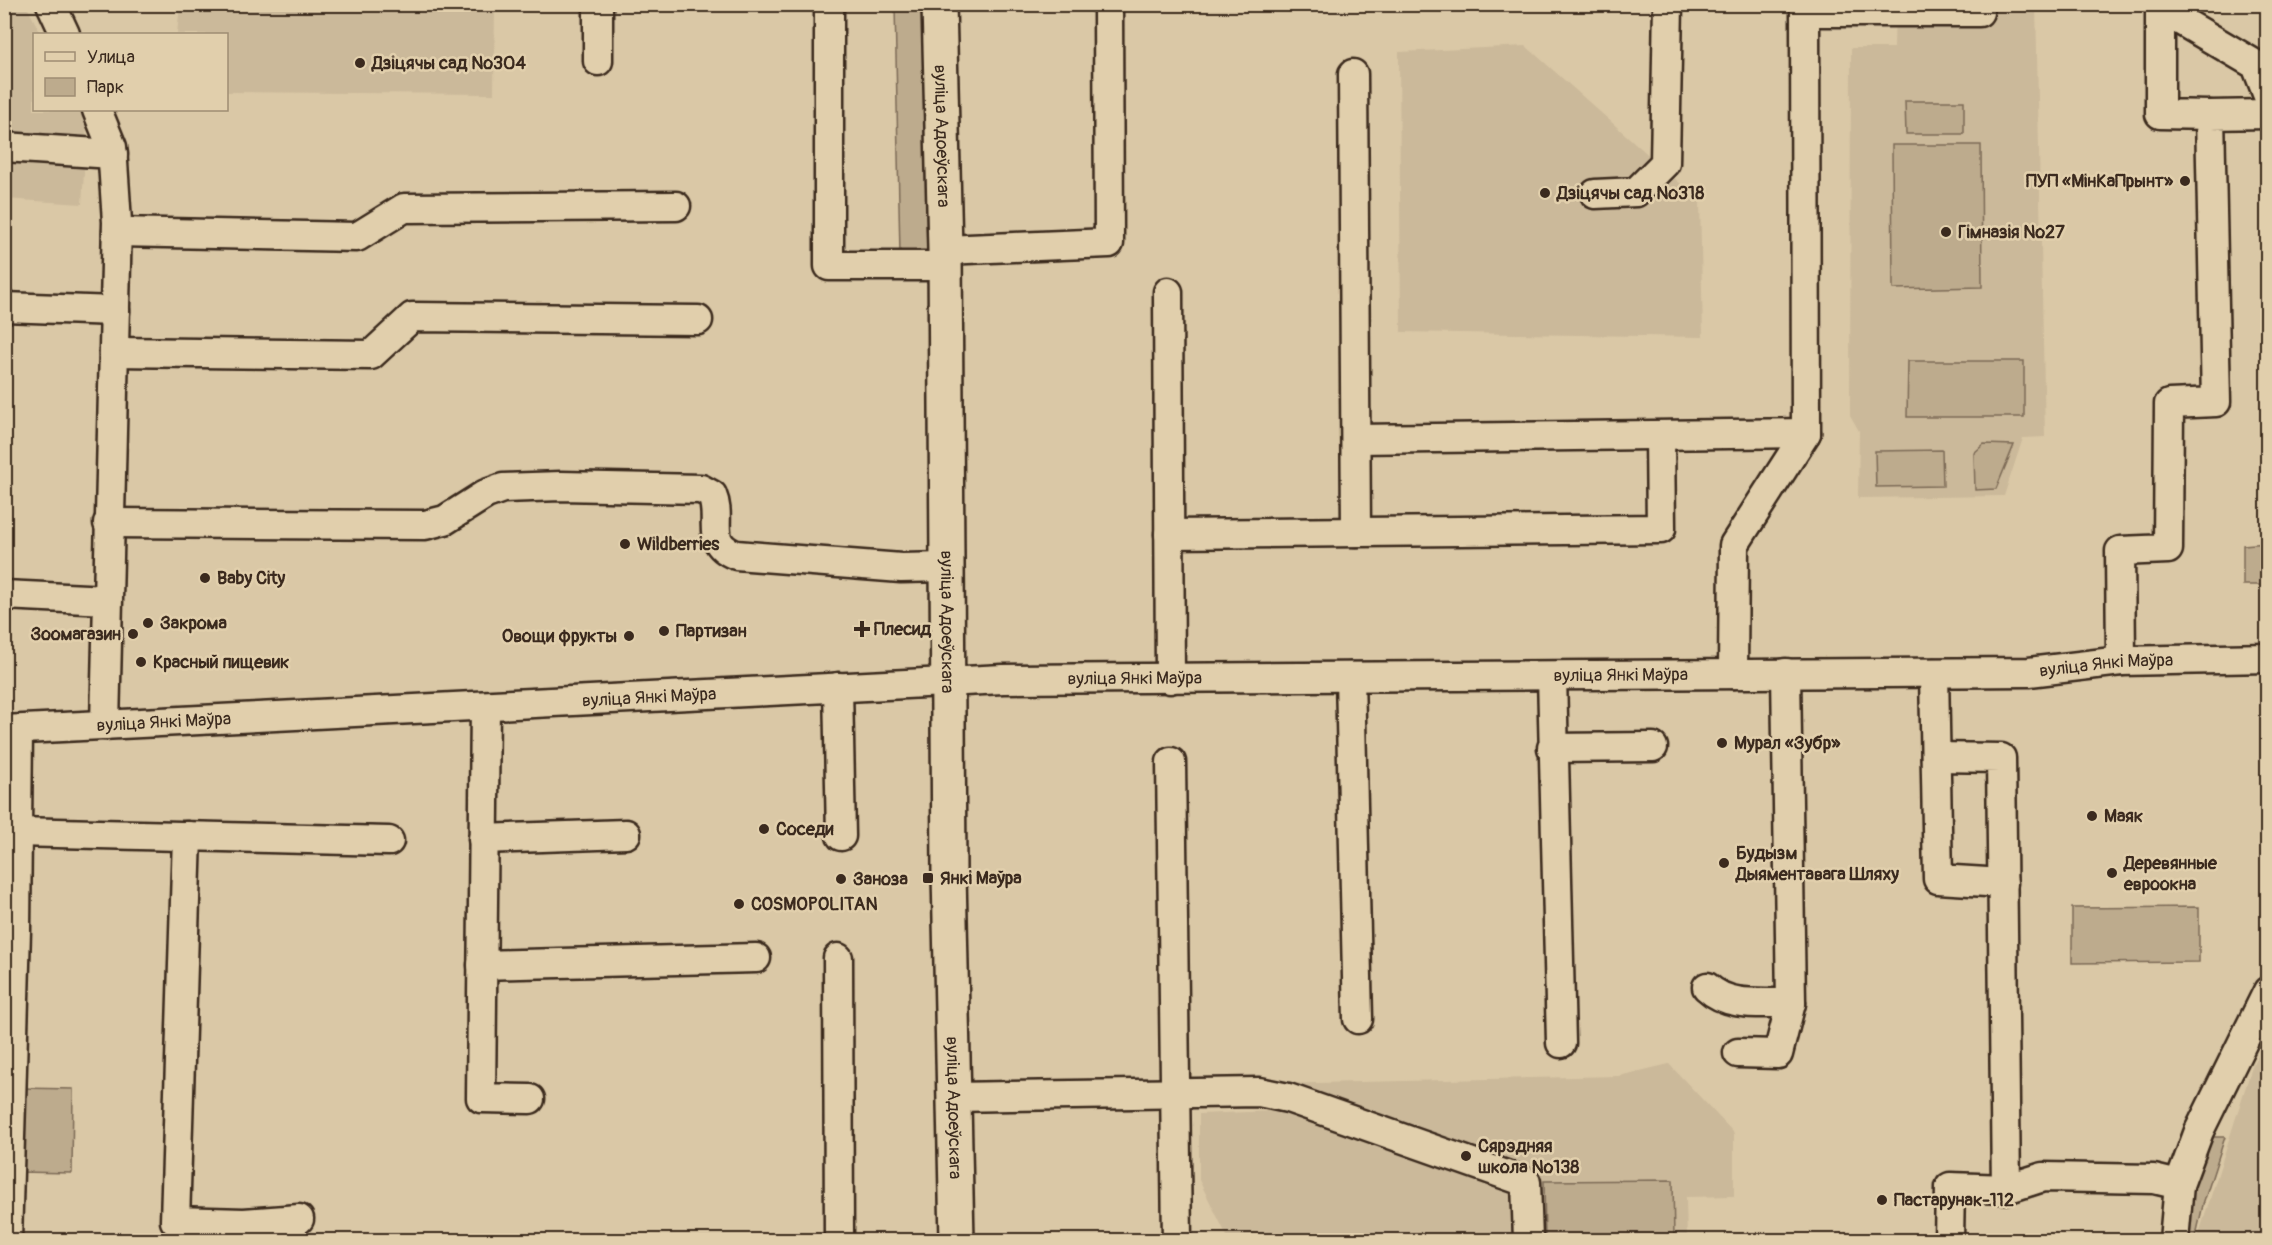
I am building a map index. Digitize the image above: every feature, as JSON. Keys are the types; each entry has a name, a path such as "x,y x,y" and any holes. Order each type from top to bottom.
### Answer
{"main road":[{"name":"вуліца Адоеўскага","path":"939,4 945,258 946,567 957,1240"}],"street":[{"path":"51,4 65,33"},
{"path":"598,4 598,61"},
{"path":"829,4 829,266 1109,243 1108,4"},
{"path":"1595,194 1636,192 1665,163 1668,4"},
{"path":"1733,674 1734,544 1806,433 1805,12 1979,12 1979,4"},
{"path":"2161,7 2256,64 2268,96"},
{"path":"2161,7 2160,114 2268,114"},
{"path":"1353,74 1356,532"},
{"path":"97,111 113,154 117,232 106,600 105,724"},
{"path":"2121,661 2120,551 2168,549 2169,404 2216,402 2211,115"},
{"path":"4,147 113,154"},
{"path":"117,232 357,237 404,207 676,206"},
{"path":"1168,292 1170,679"},
{"path":"4,307 115,311"},
{"path":"114,352 372,355 412,318 698,320"},
{"path":"1356,439 1806,433"},
{"path":"1169,534 1661,528 1660,435"},
{"path":"108,524 425,525 445,520 486,494 503,488 561,486 701,489 712,495 716,505 716,538 724,550 736,555 901,568 946,567"},
{"path":"4,595 106,600"},
{"name":"вуліца Янкі Маўра","path":"11,730 948,681 2029,672 2121,661 2268,658"},
{"path":"1738,1053 1778,1054 1791,1003 1786,673"},
{"path":"1934,673 1938,879 2003,883"},
{"path":"1552,676 1552,748 1562,1043"},
{"path":"1350,677 1359,1019"},
{"path":"838,687 841,837"},
{"path":"485,706 480,1098 530,1099"},
{"path":"7,1240 10,917 16,832 11,730"},
{"path":"1552,748 1653,747"},
{"path":"1936,757 2001,758 2006,1189"},
{"path":"1171,762 1177,1096 1177,1240"},
{"path":"16,832 389,841"},
{"path":"483,839 626,834"},
{"path":"187,836 175,1221 244,1223 299,1219"},
{"path":"482,965 756,958"},
{"path":"838,958 838,1240"},
{"path":"1707,987 1717,996 1733,1002 1791,1003"},
{"path":"2174,1240 2179,1185 2199,1131 2267,993"},
{"path":"954,1097 1177,1096 1258,1092 1288,1098 1526,1182 1528,1240"},
{"path":"1949,1240 1950,1186 2006,1189 2043,1177 2154,1179 2179,1185"}],"shaded area":[{"path":"4,5 26,5 40,33 33,33 33,111 80,111 87,124 82,204 5,199"},
{"name":"Дзіцячы сад №304","path":"180,5 495,5 494,94 228,92 228,33 177,33"},
{"name":"Гімназія №27","path":"1895,5 2036,5 2045,437 2023,438 2004,496 1858,498 1859,431 1850,415 1851,48 1894,48"},
{"name":"Дзіцячы сад №318","path":"1526,46 1700,201 1703,337 1401,332 1399,52"},
{"path":"2267,1039 2267,1240 2197,1240 2252,1067"},
{"name":"Сярэдняя школа №138","path":"1669,1064 1734,1133 1734,1196 1686,1197 1687,1240 1229,1240 1199,1180 1199,1114 1273,1111 1274,1084 1619,1076"}],"green space":[{"path":"895,5 922,5 927,253 900,254"},
{"path":"1905,101 1964,101 1964,134 1906,134"},
{"path":"1892,145 1981,145 1982,287 1893,289"},
{"path":"1908,361 2024,361 2024,417 1907,417"},
{"path":"1984,444 2014,445 1996,489 1975,490 1974,453"},
{"path":"1942,450 1943,486 1876,487 1875,451"},
{"path":"2267,543 2267,585 2243,585 2243,545"},
{"path":"2199,907 2199,962 2072,963 2072,908"},
{"path":"20,1088 73,1089 72,1173 18,1172"},
{"path":"2210,1137 2225,1137 2203,1205 2195,1240 2181,1240 2189,1203"},
{"path":"1673,1180 1674,1240 1545,1240 1544,1181"}],"place":[{"name":"Дзіцячы сад №304","path":"360,63"},
{"name":"ПУП «МінКаПрынт»","path":"2185,181"},
{"name":"Дзіцячы сад №318","path":"1545,193"},
{"name":"Гімназія №27","path":"1946,232"},
{"name":"Wildberries","path":"625,544"},
{"name":"Baby City","path":"205,578"},
{"name":"Закрома","path":"148,623"},
{"name":"Плесид","path":"862,629"},
{"name":"Партизан","path":"664,631"},
{"name":"Зоомагазин","path":"133,634"},
{"name":"Овощи фрукты","path":"629,636"},
{"name":"Красный пищевик","path":"141,662"},
{"name":"Мурал «Зубр»","path":"1722,743"},
{"name":"Маяк","path":"2092,816"},
{"name":"Соседи","path":"764,829"},
{"name":"Будызм Дыяментавага Шляху","path":"1724,863"},
{"name":"Деревянные евроокна","path":"2112,873"},
{"name":"Янкі Маўра","path":"928,878"},
{"name":"Заноза","path":"841,879"},
{"name":"COSMOPOLITAN","path":"739,904"},
{"name":"Сярэдняя школа №138","path":"1466,1156"},
{"name":"Пастарунак-112","path":"1882,1200"}]}
